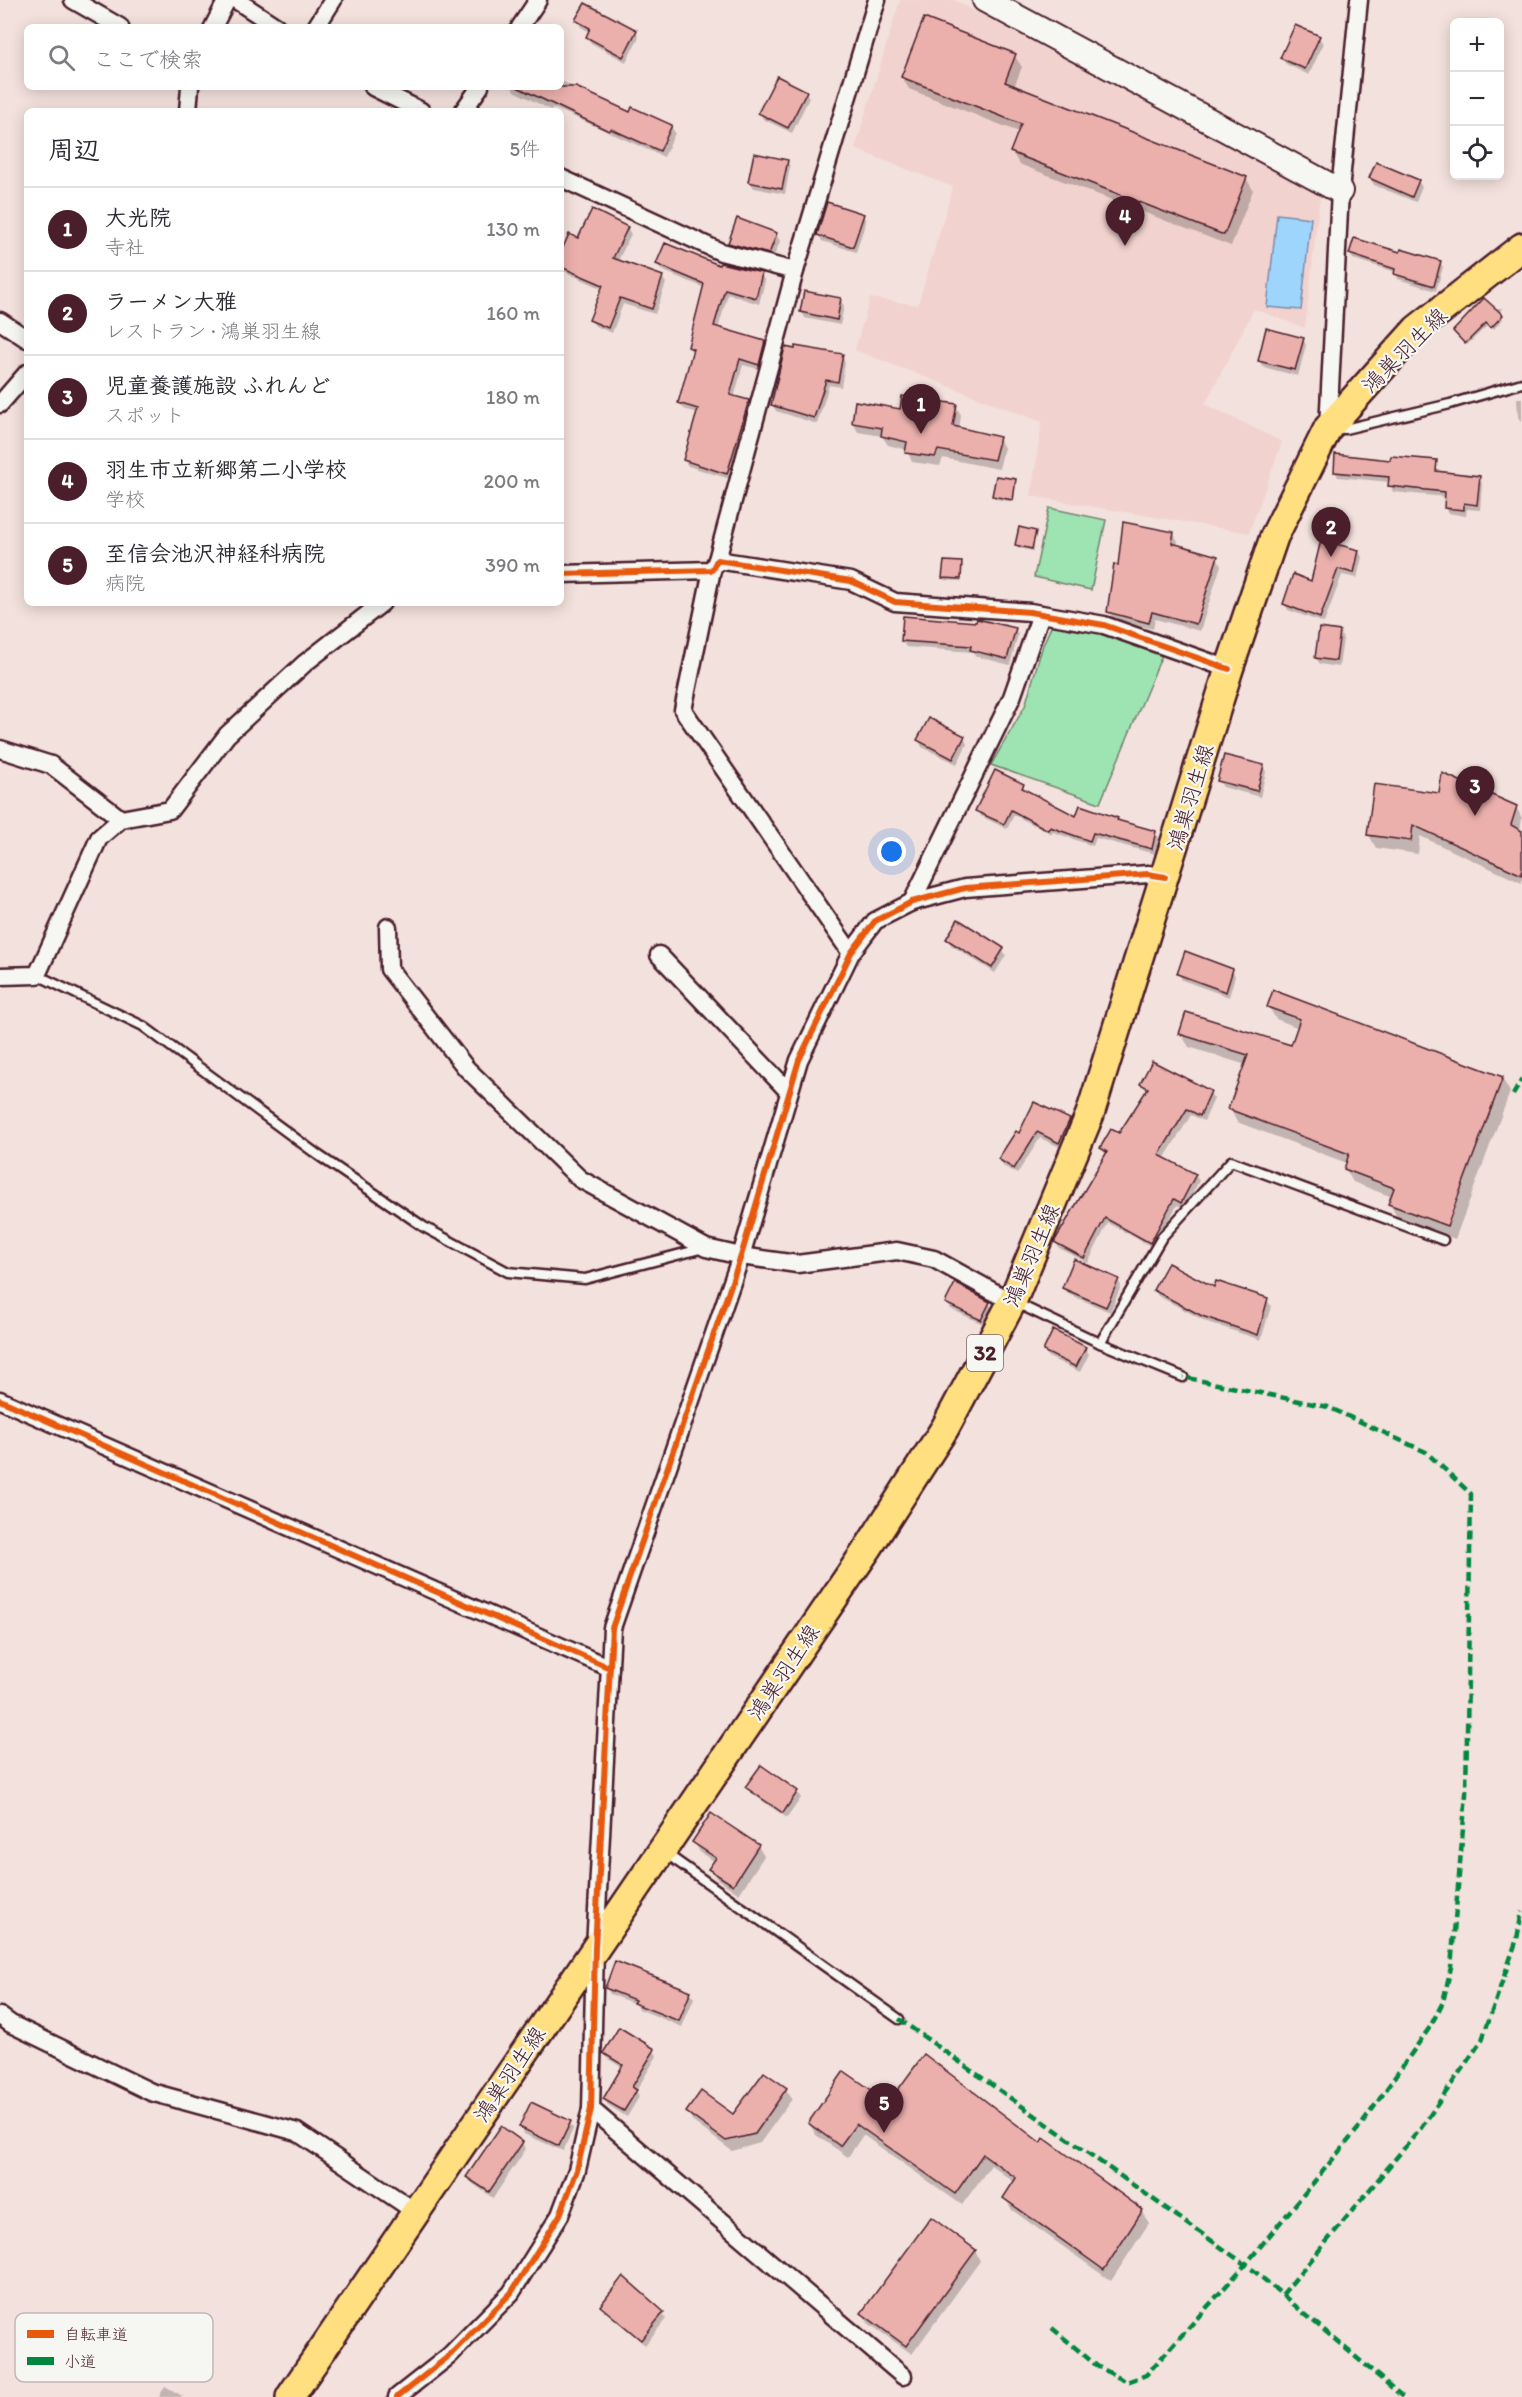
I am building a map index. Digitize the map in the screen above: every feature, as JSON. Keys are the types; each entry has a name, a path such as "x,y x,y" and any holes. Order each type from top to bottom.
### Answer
{"main road":[{"name":"鴻巣羽生線","path":"290,2397 868,1548 945,1428 1012,1302 1090,1114 1229,669 1274,537 1328,428 1417,329 1522,247"}],"street":[{"path":"73,0 115,24"},
{"path":"215,24 227,0"},
{"path":"236,0 272,24"},
{"path":"318,24 333,0"},
{"path":"522,24 538,0"},
{"path":"851,953 683,710 714,565 795,271 877,0"},
{"path":"985,0 1340,191"},
{"path":"1328,428 1340,191 1359,0"},
{"path":"188,108 190,90"},
{"path":"379,90 415,108"},
{"path":"465,108 478,90"},
{"path":"564,179 721,252 795,271"},
{"path":"0,321 24,337"},
{"path":"0,404 24,376"},
{"path":"564,574 714,565 851,581 894,602 1041,614 1104,625 1229,669"},
{"path":"0,976 37,975 99,838 121,819 170,810 227,735 305,663 378,606"},
{"path":"912,902 1012,697 1041,614"},
{"path":"0,749 51,765 121,819"},
{"path":"397,2397 449,2356 511,2294 560,2215 577,2170 591,2109 595,1948 612,1628 741,1257 799,1060 851,953 875,921 912,902 965,888 1148,874 1165,877"},
{"path":"388,927 389,969 466,1068 580,1179 706,1248 741,1257 797,1264 897,1251 934,1259 1012,1302"},
{"path":"659,955 789,1092"},
{"path":"0,1400 610,1668"},
{"path":"0,2016 11,2024 151,2092 297,2132 416,2212"},
{"path":"591,2109 903,2376"}],"lane":[{"path":"1328,428 1345,429 1450,404 1522,383"},
{"path":"37,975 143,1026 318,1155 414,1221 508,1272 585,1279 706,1248"},
{"path":"1100,1343 1162,1238 1231,1161 1443,1240"},
{"path":"1012,1302 1100,1343 1184,1377"},
{"path":"662,1850 899,2019"}],"shaded area":[{"path":"900,0 954,0 1320,195 1305,328 1254,309 1205,404 1282,442 1249,533 1031,496 1042,422 855,350 870,298 918,305 953,187 855,149"}],"green space":[{"path":"1049,508 1106,520 1091,590 1034,577"},
{"path":"1053,622 1098,631 1162,655 1100,803 991,765 1025,706 1043,645"}],"water":[{"path":"1277,214 1311,218 1301,310 1267,307"}],"building":[{"path":"585,3 637,30 623,57 586,37 590,28 575,20"},
{"path":"924,18 1016,54 1005,82 1247,177 1224,235 1010,152 1021,124 901,77"},
{"path":"1295,25 1320,36 1305,69 1280,58"},
{"path":"777,76 807,91 788,128 758,113"},
{"path":"564,87 576,87 630,112 632,107 672,125 660,151 611,129 609,131 523,90 564,90"},
{"path":"754,153 788,160 782,189 748,182"},
{"path":"1376,162 1419,180 1412,197 1369,178"},
{"path":"827,202 864,214 853,247 817,235"},
{"path":"592,209 628,227 613,258 663,276 652,309 620,298 608,328 589,320 603,285 564,268 564,245 569,234 578,238"},
{"path":"737,218 777,233 769,254 728,243"},
{"path":"1354,238 1441,261 1434,286 1394,274 1395,269 1349,254"},
{"path":"665,243 719,265 720,263 762,273 756,298 725,289 714,326 765,341 759,365 740,359 730,395 749,400 727,474 683,460 698,409 678,403 693,349 688,347 704,284 656,264"},
{"path":"804,291 841,298 837,320 800,312"},
{"path":"1484,298 1503,315 1491,328 1486,323 1465,344 1453,331"},
{"path":"1266,328 1304,338 1295,370 1258,361"},
{"path":"795,346 843,354 838,382 826,380 814,418 771,405 785,347 795,349"},
{"path":"902,396 957,404 953,426 1000,437 994,460 938,450 935,457 905,453 907,442 881,436 882,428 852,423 855,401 900,409"},
{"path":"1335,454 1390,460 1391,456 1437,460 1436,471 1480,476 1477,505 1464,503 1464,510 1444,508 1445,492 1388,486 1389,477 1334,472"},
{"path":"996,476 1016,479 1013,500 992,496"},
{"path":"1123,522 1174,532 1172,543 1218,556 1196,624 1152,612 1149,623 1107,612 1114,564 1118,565"},
{"path":"1019,527 1036,531 1032,549 1015,545"},
{"path":"1321,540 1359,550 1354,573 1338,569 1320,618 1283,604 1293,574 1311,581"},
{"path":"944,561 962,562 961,579 942,578"},
{"path":"903,616 976,622 977,619 1016,628 1007,659 970,650 971,646 901,641"},
{"path":"1319,628 1340,631 1336,661 1315,658"},
{"path":"929,718 965,736 953,759 917,740"},
{"path":"1224,755 1264,765 1257,791 1217,781"},
{"path":"995,770 1024,784 1022,788 1076,816 1080,805 1118,818 1117,820 1156,831 1152,849 1093,833 1090,841 1050,827 1048,830 1011,810 1004,824 975,811"},
{"path":"1442,773 1517,806 1511,825 1522,831 1522,875 1413,825 1411,841 1367,835 1374,784 1439,793"},
{"path":"958,919 1004,948 992,968 946,939"},
{"path":"1185,951 1233,969 1226,992 1177,974"},
{"path":"1273,990 1503,1077 1447,1226 1388,1204 1394,1188 1344,1169 1349,1154 1228,1109 1248,1055 1179,1034 1186,1012 1291,1045 1300,1019 1267,1007"},
{"path":"1152,1061 1211,1091 1200,1116 1187,1109 1159,1155 1196,1174 1181,1203 1174,1199 1150,1243 1105,1218 1084,1258 1054,1242 1107,1152 1100,1148 1111,1129 1119,1133 1148,1088 1140,1084"},
{"path":"1034,1102 1070,1119 1059,1143 1037,1132 1014,1169 998,1159 1016,1131 1019,1133"},
{"path":"1074,1259 1119,1279 1106,1307 1062,1288"},
{"path":"1168,1263 1214,1287 1216,1281 1268,1298 1258,1335 1202,1316 1153,1290"},
{"path":"955,1283 990,1302 981,1320 945,1303"},
{"path":"1053,1330 1086,1347 1076,1367 1043,1351"},
{"path":"761,1765 798,1791 783,1813 745,1787"},
{"path":"711,1813 759,1845 733,1885 708,1869 716,1858 692,1842"},
{"path":"615,1961 691,1991 679,2021 633,2003 635,2000 605,1988"},
{"path":"619,2027 655,2049 632,2087 637,2090 624,2111 603,2099 623,2065 603,2053"},
{"path":"924,2054 1041,2143 1044,2138 1143,2210 1104,2270 1003,2198 1016,2178 983,2154 955,2194 856,2124 840,2146 808,2123 844,2071 889,2102"},
{"path":"764,2072 787,2088 755,2134 726,2141 686,2112 701,2091 733,2114"},
{"path":"531,2102 571,2121 559,2146 519,2127"},
{"path":"501,2126 523,2142 489,2192 466,2177"},
{"path":"931,2217 976,2250 906,2346 861,2313"},
{"path":"623,2276 664,2312 641,2340 600,2306"}],"marked path":[{"path":"1513,1095 1522,1079"},
{"path":"1052,2328 1097,2366 1127,2382 1146,2375 1245,2265 1362,2124 1430,2027 1443,2002 1451,1967 1466,1794 1471,1494 1426,1452 1328,1407 1183,1377"},
{"path":"1282,2295 1421,2128 1482,2040 1517,1939 1522,1911"},
{"path":"899,2019 1253,2270 1403,2397"}],"cycle path":[{"path":"564,574 712,570 717,560 851,581 895,602 1030,612 1104,625 1229,669"},
{"path":"397,2397 449,2356 511,2293 560,2215 577,2170 591,2109 595,1948 612,1628 741,1256 799,1060 851,953 875,921 912,902 965,888 1148,874 1165,877"},
{"path":"0,1400 610,1668"}],"place":[{"name":"羽生市立新郷第二小学校","path":"1125,246"},
{"name":"大光院","path":"921,434"},
{"name":"ラーメン大雅","path":"1331,557"},
{"name":"児童養護施設 ふれんど","path":"1475,816"},
{"name":"至信会池沢神経科病院","path":"884,2133"}]}
